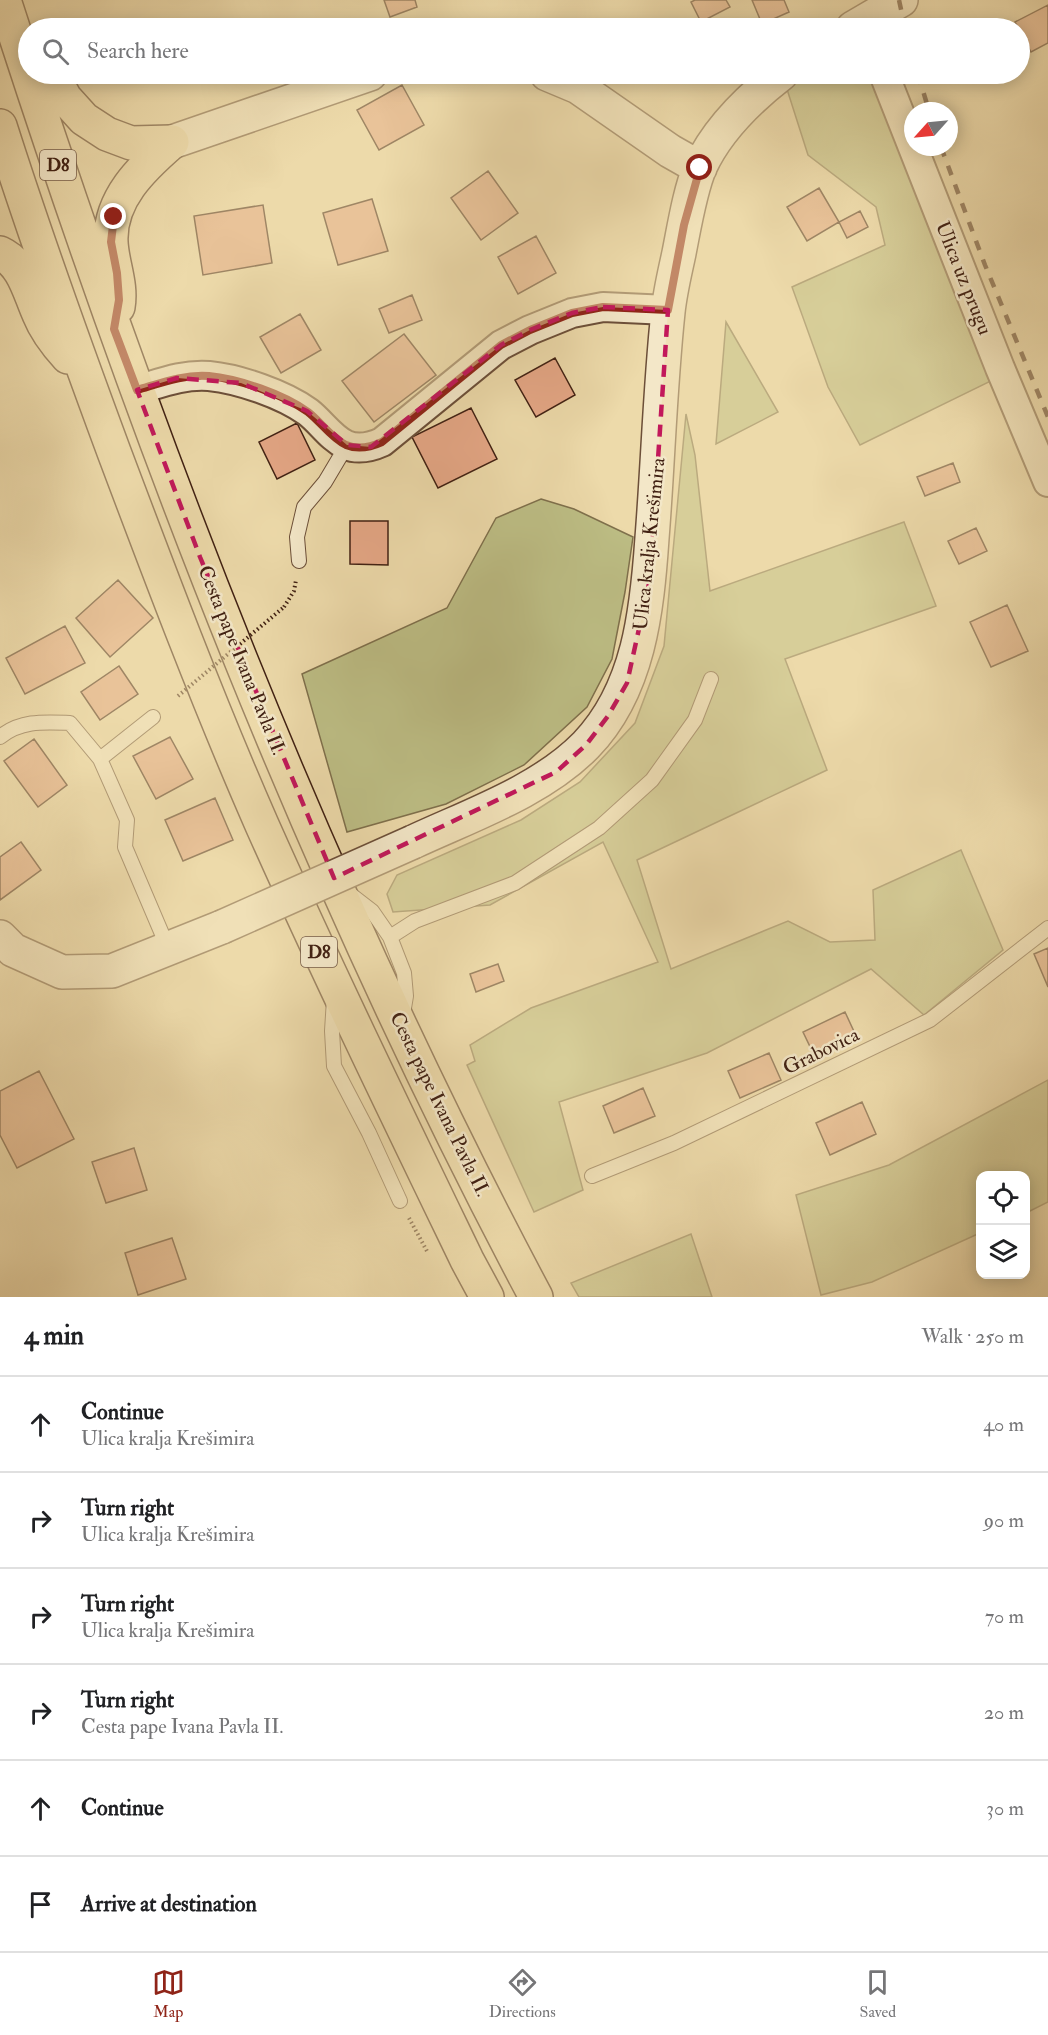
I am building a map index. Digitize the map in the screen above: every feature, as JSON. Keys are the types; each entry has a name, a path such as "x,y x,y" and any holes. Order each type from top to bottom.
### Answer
{"main road":[{"path":"4,0 23,18"},
{"name":"Cesta pape Ivana Pavla II.","path":"4,0 18,43"},
{"name":"Cesta pape Ivana Pavla II.","path":"31,84 114,329 200,557 295,789 466,1162 536,1297"},
{"path":"57,84 64,99 84,119 107,134 131,143 172,142"},
{"name":"D8","path":"0,126 22,195 168,599 261,822 335,985 487,1297"},
{"path":"114,329 119,300 111,242 114,217 127,189 142,169 172,142"},
{"path":"0,253 9,257 23,273 40,317 61,350 86,374"}],"street":[{"path":"868,18 901,0"},
{"path":"172,142 341,84"},
{"path":"571,84 670,151 700,168"},
{"name":"Ulica kralja Krešimira","path":"0,936 13,950 62,972 112,971 222,927 521,792 555,772 586,745 608,716 627,683 640,637 650,579 668,310 684,225 700,168 720,134 741,110 771,84"},
{"name":"Ulica uz prugu","path":"888,84 1000,368 1048,482"},
{"path":"137,390 177,378 209,376 241,383 276,395 307,411 337,439 347,445 371,447 382,442 501,345 530,330 572,313 603,307 668,310"}],"lane":[{"path":"299,561 297,537 304,507 325,482 347,445"},
{"path":"390,936 415,921 515,883 598,828 652,780 695,720 711,678"},
{"path":"100,759 153,717"},
{"path":"0,737 10,728 38,722 70,723 100,759 128,820 124,847 168,949"},
{"path":"337,884 372,911 390,936 404,973 405,996 402,1026"},
{"name":"Grabovica","path":"592,1176 674,1143 930,1020 1048,928"},
{"path":"335,985 332,1031 334,1066 400,1201"}],"path":[{"path":"178,696 284,607 294,591 299,561"},
{"path":"400,1201 431,1259"}],"highlighted area":[{"path":"603,307 668,310 650,579 627,683 608,716 586,745 556,772 334,878 200,557 137,390 177,378 241,383 307,411 347,445 371,447 501,345 530,330 572,313"}],"green space":[{"path":"790,84 875,84 997,378 860,445 828,387 792,287 885,245 876,207 808,155 786,86"},
{"path":"726,322 778,412 716,444"},
{"path":"686,414 695,455 710,591 904,522 936,606 785,659 827,770 637,860 671,969 788,921 830,942 875,940 873,890 961,850 1003,950 924,1015 871,969 707,1053 559,1102 583,1190 534,1212 467,1065 475,1061 470,1045 531,1008 658,962 603,842 490,905 393,912 387,894 397,875 521,820 580,782 635,723 664,646"},
{"path":"541,499 574,509 633,537 612,659 587,707 524,765 446,804 347,832 302,674 447,608 496,518"},
{"path":"1048,1080 1048,1202 1030,1211 1030,1171 976,1171 976,1235 872,1282 821,1295 796,1195 889,1165"},
{"path":"691,1234 712,1297 579,1297 571,1283"}],"building":[{"path":"384,0 415,0 417,7 390,17"},
{"path":"726,0 730,7 709,18 699,18 691,2"},
{"path":"752,0 784,0 789,12 776,18 760,18"},
{"path":"1048,5 1048,43 1031,52 1030,18 1023,18"},
{"path":"402,85 424,125 379,150 357,110"},
{"path":"488,171 518,213 481,240 451,198"},
{"path":"819,188 839,222 807,241 787,207"},
{"path":"372,199 388,251 338,265 323,213"},
{"path":"263,205 272,263 203,275 194,216"},
{"path":"860,211 868,227 847,238 839,222"},
{"path":"536,236 556,273 518,294 498,257"},
{"path":"412,295 422,320 389,333 379,309"},
{"path":"300,314 321,350 281,373 260,337"},
{"path":"404,334 436,375 374,422 342,381"},
{"path":"555,358 575,395 536,417 515,380"},
{"path":"471,408 497,459 438,488 412,437"},
{"path":"297,423 315,460 277,479 259,442"},
{"path":"953,463 960,482 925,496 917,477"},
{"path":"350,521 388,521 388,565 350,564"},
{"path":"976,528 987,551 959,564 948,541"},
{"path":"118,580 153,618 110,657 76,618"},
{"path":"1007,605 1028,651 991,667 970,622"},
{"path":"65,626 85,663 25,694 6,658"},
{"path":"119,666 138,694 100,720 81,692"},
{"path":"170,737 193,779 156,799 133,756"},
{"path":"34,739 67,785 38,807 4,761"},
{"path":"215,798 233,840 183,861 165,820"},
{"path":"21,842 41,870 0,900 0,857"},
{"path":"1048,948 1048,987 1034,954"},
{"path":"498,964 504,981 476,992 470,974"},
{"path":"845,1012 857,1038 816,1059 803,1032"},
{"path":"769,1053 781,1080 740,1098 728,1071"},
{"path":"39,1071 74,1139 17,1168 0,1135 0,1091"},
{"path":"643,1088 655,1116 614,1133 603,1106"},
{"path":"862,1102 876,1134 830,1155 816,1123"},
{"path":"134,1148 147,1190 106,1203 92,1162"},
{"path":"172,1238 186,1279 138,1295 125,1253"}],"railway":[{"path":"899,0 903,18"},
{"path":"921,84 926,102"},
{"path":"944,156 985,265 1048,417"}],"route":[{"path":"114,217 111,242 119,300 114,329 137,390 177,378 209,376 241,383 276,395 307,411 337,439 347,445 371,447 382,442 501,345 530,330 572,313 603,307 668,310 684,225 700,168"}]}
